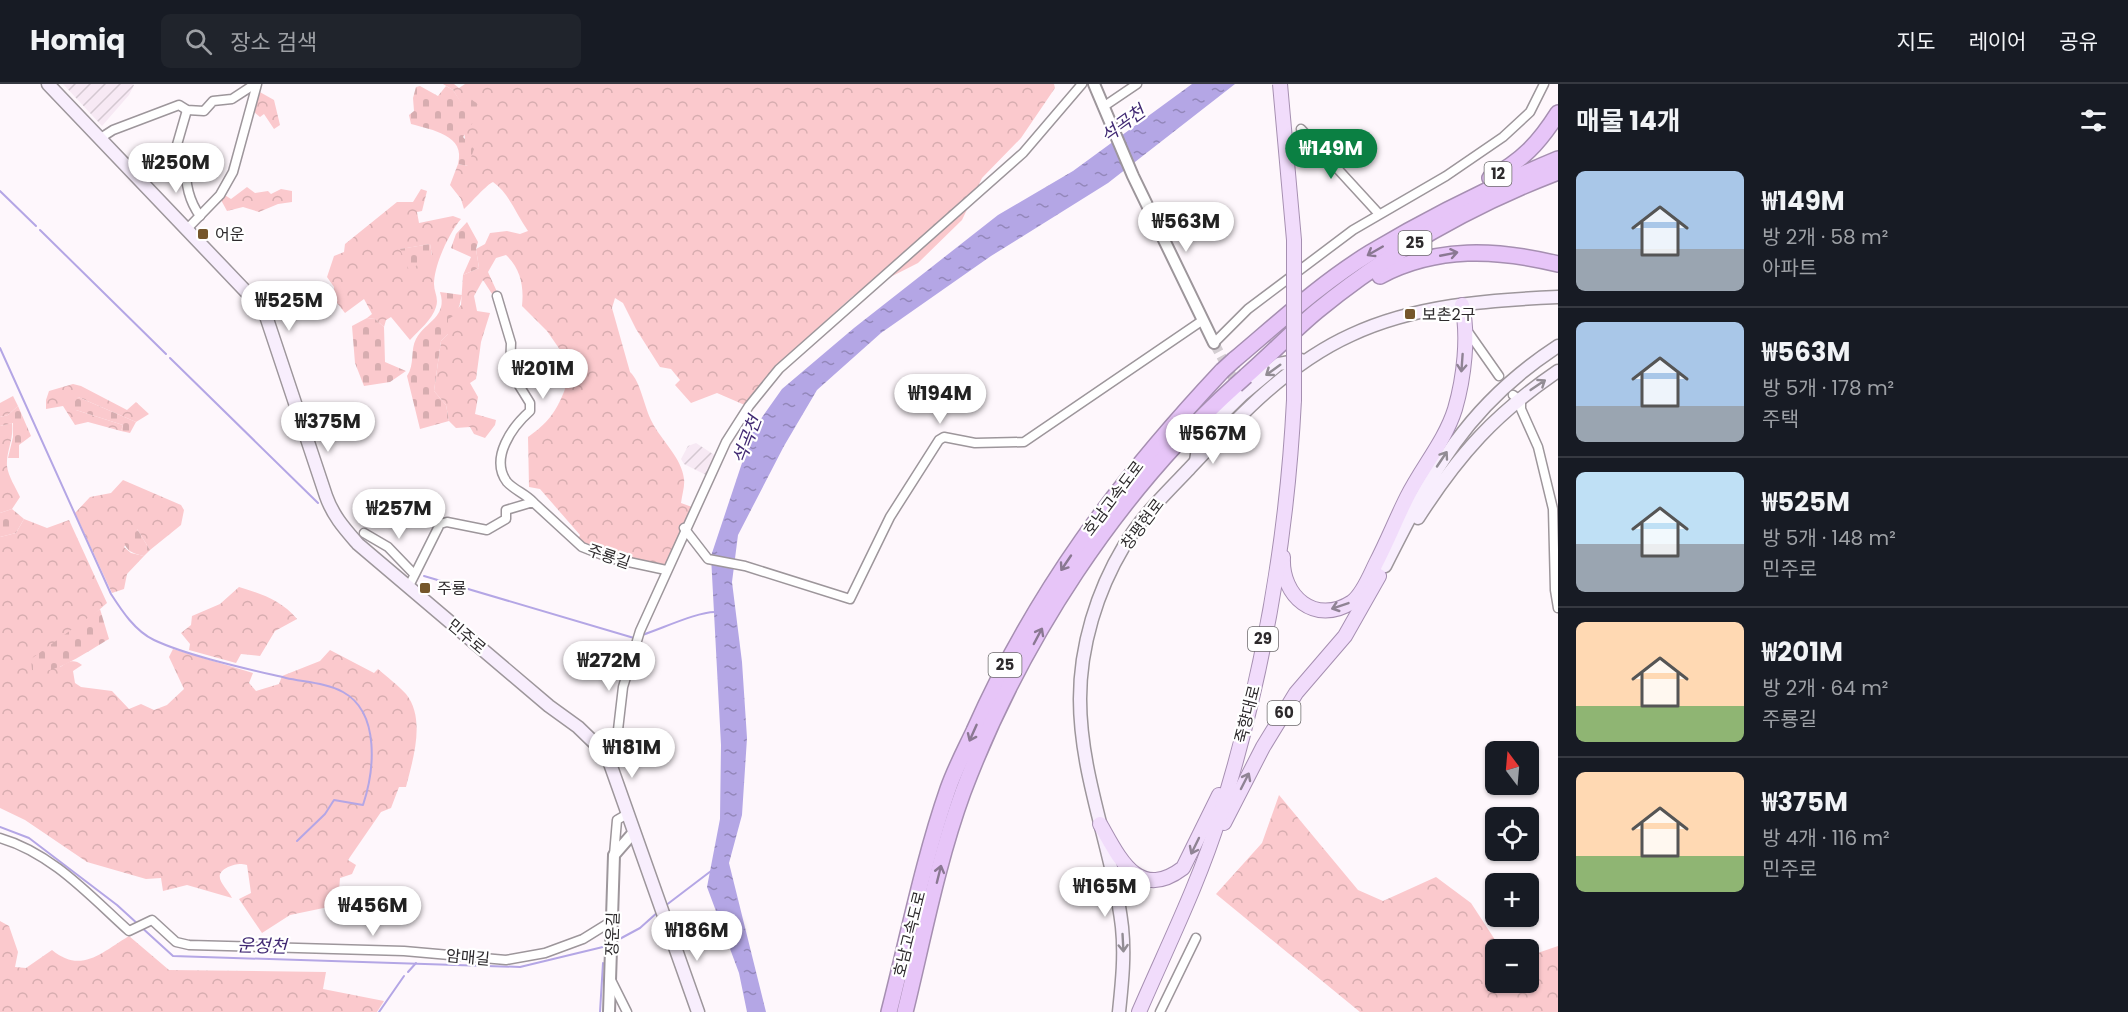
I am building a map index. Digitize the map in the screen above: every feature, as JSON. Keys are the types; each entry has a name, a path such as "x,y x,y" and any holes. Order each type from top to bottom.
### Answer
{"highway":[{"name":"12","path":"1426,222 1460,194 1506,170 1538,144 1558,113"},
{"name":"호남고속도로","path":"889,1012 930,850 949,788 994,685 1043,597 1102,510 1163,433 1222,371 1323,287 1369,254 1426,222 1501,183 1558,159"},
{"name":"호남고속도로","path":"905,1012 943,857 963,793 1005,697 1043,626 1118,511 1195,422 1351,285 1438,229 1492,200 1558,172"},
{"path":"1288,339 1358,288 1395,268 1442,255 1479,251 1523,255 1558,264"}],"main road":[{"name":"민주로","path":"48,84 255,301 266,316 332,513 358,544 549,706 578,727 608,755 698,1012"},
{"name":"죽향대로","path":"1139,1012 1200,871 1220,815 1256,676 1285,521 1294,400 1294,240 1280,84"},
{"name":"창평현로","path":"1119,1012 1124,965 1122,927 1114,881 1083,750 1080,719 1081,679 1088,638 1098,603 1125,544 1147,515 1196,461 1257,400 1311,358 1352,334 1399,317 1489,300 1558,297"},
{"path":"1285,521 1283,566 1286,584 1293,595 1303,604 1321,611 1336,609 1353,601 1365,585 1406,498 1446,433 1461,381 1465,329 1462,305"},
{"name":"60","path":"1200,871 1263,747 1296,693 1345,636 1440,461 1475,415 1503,386 1558,346"},
{"path":"1385,566 1444,476 1471,443 1517,398 1558,371"},
{"path":"1100,824 1126,867 1136,875 1148,879 1172,876 1190,857 1237,755"}],"street":[{"path":"99,140 113,130 179,105 187,110 204,111 213,101 232,99 256,84"},
{"path":"186,230 220,195 233,172 256,84"},
{"path":"608,755 616,747 622,687 640,631 684,528 726,442 749,406 779,369 1023,153 1082,84"},
{"path":"1094,84 1132,176 1214,343 1248,309 1353,230 1446,176 1503,137 1530,112 1544,84"},
{"path":"1103,107 1137,84"},
{"path":"187,110 174,154 186,163 185,178 194,209 200,216"},
{"path":"1301,129 1379,214"},
{"name":"주룡길","path":"497,296 511,343 510,370 522,377 518,382 530,403 530,411 511,431 502,452 503,470 507,482 533,502 582,547 610,558 666,570"},
{"path":"684,528 708,559 739,564 850,599 890,518 939,440 944,437 975,443 1024,442 1203,320"},
{"path":"1465,329 1499,376"},
{"path":"1517,398 1538,447 1553,509 1555,590 1558,608"},
{"path":"409,586 440,524 447,522 487,530 506,519 506,510 533,502"},
{"path":"364,533 388,547 414,574"},
{"name":"장운길","path":"609,1012 617,820 629,813"},
{"path":"614,855 634,832"},
{"name":"암매길","path":"0,838 17,843 41,855 129,931 152,920 176,942 189,945 404,951 506,960 546,953 612,926"},
{"path":"1160,1012 1196,938"},
{"path":"610,978 627,1012"}],"shaded area":[{"path":"63,84 134,85 129,95 102,126"},
{"path":"696,443 716,456 706,475 684,464 681,459 688,446"}],"green space":[{"path":"443,84 454,84 459,88 465,84 1054,84 1055,88 1021,138 982,178 962,220 918,263 853,296 777,365 747,406 717,393 691,403 675,385 680,380 671,369 660,367 623,303 615,298 612,308 630,372 637,382 652,422 675,456 682,471 684,485 681,503 692,507 664,568 600,553 577,541 580,535 540,489 529,487 528,437 551,416 565,389 561,378 552,380 545,369 565,357 547,331 522,306 518,272 506,255 496,258 488,272 498,294 492,294 483,280 474,296 477,311 490,313 481,342 476,379 470,383 478,397 475,414 496,420 495,425 485,438 474,434 470,427 456,428 449,421 446,405 434,391 441,341 448,334 448,319 461,305 463,275 479,268 476,249 485,244 490,233 507,231 520,234 528,231 508,198 493,182 464,209 461,199 450,185 458,164 468,166 461,103 453,90"},
{"path":"420,86 438,96 446,86 453,90 461,102 468,96 482,109 463,137 474,149 468,166 458,164 457,146 452,140 445,135 411,124 409,115 414,111 413,98 416,87"},
{"path":"258,91 274,100 280,125 274,129 264,114 260,117 254,112"},
{"path":"247,187 255,193 268,191 271,194 281,189 292,191 292,202 278,204 259,212 243,207 227,211 221,200 223,194 231,199"},
{"path":"421,189 427,191 422,211 417,212 419,223 453,216 461,219 439,259 434,284 437,301 434,312 410,340 391,317 386,320 384,327 375,319 367,318 372,314 364,299 345,313 334,299 334,287 327,277 334,256 344,252 345,244 397,202 413,202","holes":["430,244 432,255 400,250"]},
{"path":"467,222 478,242 476,249 479,268 463,275 471,257 451,248 456,234"},
{"path":"430,244 432,256 409,270 400,249"},
{"path":"440,292 462,295 457,314 448,319 448,334 441,341 434,391 446,405 449,421 420,429 407,376 416,339 439,313 442,300"},
{"path":"367,318 375,319 384,327 385,362 406,371 390,382 364,386 355,363 352,326"},
{"path":"73,384 127,410 136,402 149,414 136,422 78,397 76,410 123,425 121,431 88,422 75,425 63,406 46,409 49,391"},
{"path":"13,396 18,406 8,415 0,417 0,403"},
{"path":"78,397 136,422 130,433 121,431 123,425 76,410 73,404"},
{"path":"18,406 31,436 19,445 19,458 8,458 13,437 13,423 0,426 0,417 8,415"},
{"path":"12,423 7,466 10,478 20,497 12,509 0,513 0,426"},
{"path":"123,480 181,505 184,510 181,525 150,550 137,529 124,547 131,553 144,556 127,574 124,589 112,593 75,513 90,497 111,493"},
{"path":"12,509 24,519 16,533 0,537 0,513"},
{"path":"24,519 47,528 69,520 107,603 84,623 60,667 71,662 79,663 82,665 73,671 75,683 81,687 112,691 129,709 141,704 154,710 167,705 184,689 169,657 173,649 253,673 249,683 256,691 279,684 282,676 320,661 330,650 374,673 378,669 406,694 412,704 417,727 406,787 399,787 391,808 381,812 348,860 356,865 352,874 340,878 338,905 290,915 262,933 239,899 251,893 247,865 233,865 220,874 221,881 232,898 187,885 163,891 161,878 146,879 87,862 25,820 0,808 0,537 16,533"},
{"path":"137,529 150,550 144,556 129,551 124,542 123,537 129,530"},
{"path":"239,587 278,602 297,619 275,631 260,656 241,654 236,663 189,650 190,644 181,633 191,625 192,616 220,604"},
{"path":"100,609 109,639 60,666 50,670 32,670 31,659"},
{"path":"1279,795 1358,890 1383,901 1436,877 1471,903 1494,939 1485,939 1485,993 1539,993 1539,953 1558,946 1558,1012 1360,1012 1216,894 1262,843"},
{"path":"0,921 9,926 18,952 15,967 26,968 52,950 62,957 82,961 100,954 129,936 169,970 326,972 323,989 384,1001 377,1012 0,1012"}],"water":[{"path":"1192,84 1235,84 1108,183 991,256 881,333 817,390 784,446 738,535 732,582 742,662 747,738 742,815 729,863 766,1012 747,1012 739,973 707,887 720,819 721,745 711,556 753,430 782,389 854,328 998,215 1073,171"}],"waterway":[{"path":"0,191 36,226"},
{"path":"40,230 166,354"},
{"path":"0,348 111,594 135,626 154,640 201,657 337,689 355,702 364,714 369,728 372,760 363,805 334,800 325,814 297,841"},
{"path":"170,358 318,503"},
{"path":"424,576 634,638"},
{"path":"642,635 690,617 716,612"},
{"name":"운정천","path":"0,827 29,838 117,905 173,956 520,967 607,946"},
{"name":"운정천","path":"665,906 711,871"},
{"name":"운정천","path":"614,942 640,928 659,911"},
{"name":"운정천","path":"408,972 416,963"},
{"path":"600,1012 603,963"},
{"path":"379,1012 404,976"}],"tunnel":[{"path":"1214,343 1239,389"}],"place":[{"name":"어운","path":"203,234"},
{"name":"보촌2구","path":"1410,314"},
{"name":"주룡","path":"425,588"}],"water label":[{"name":"석곡천","path":"1123,124"},
{"name":"석곡천","path":"747,440"}]}
